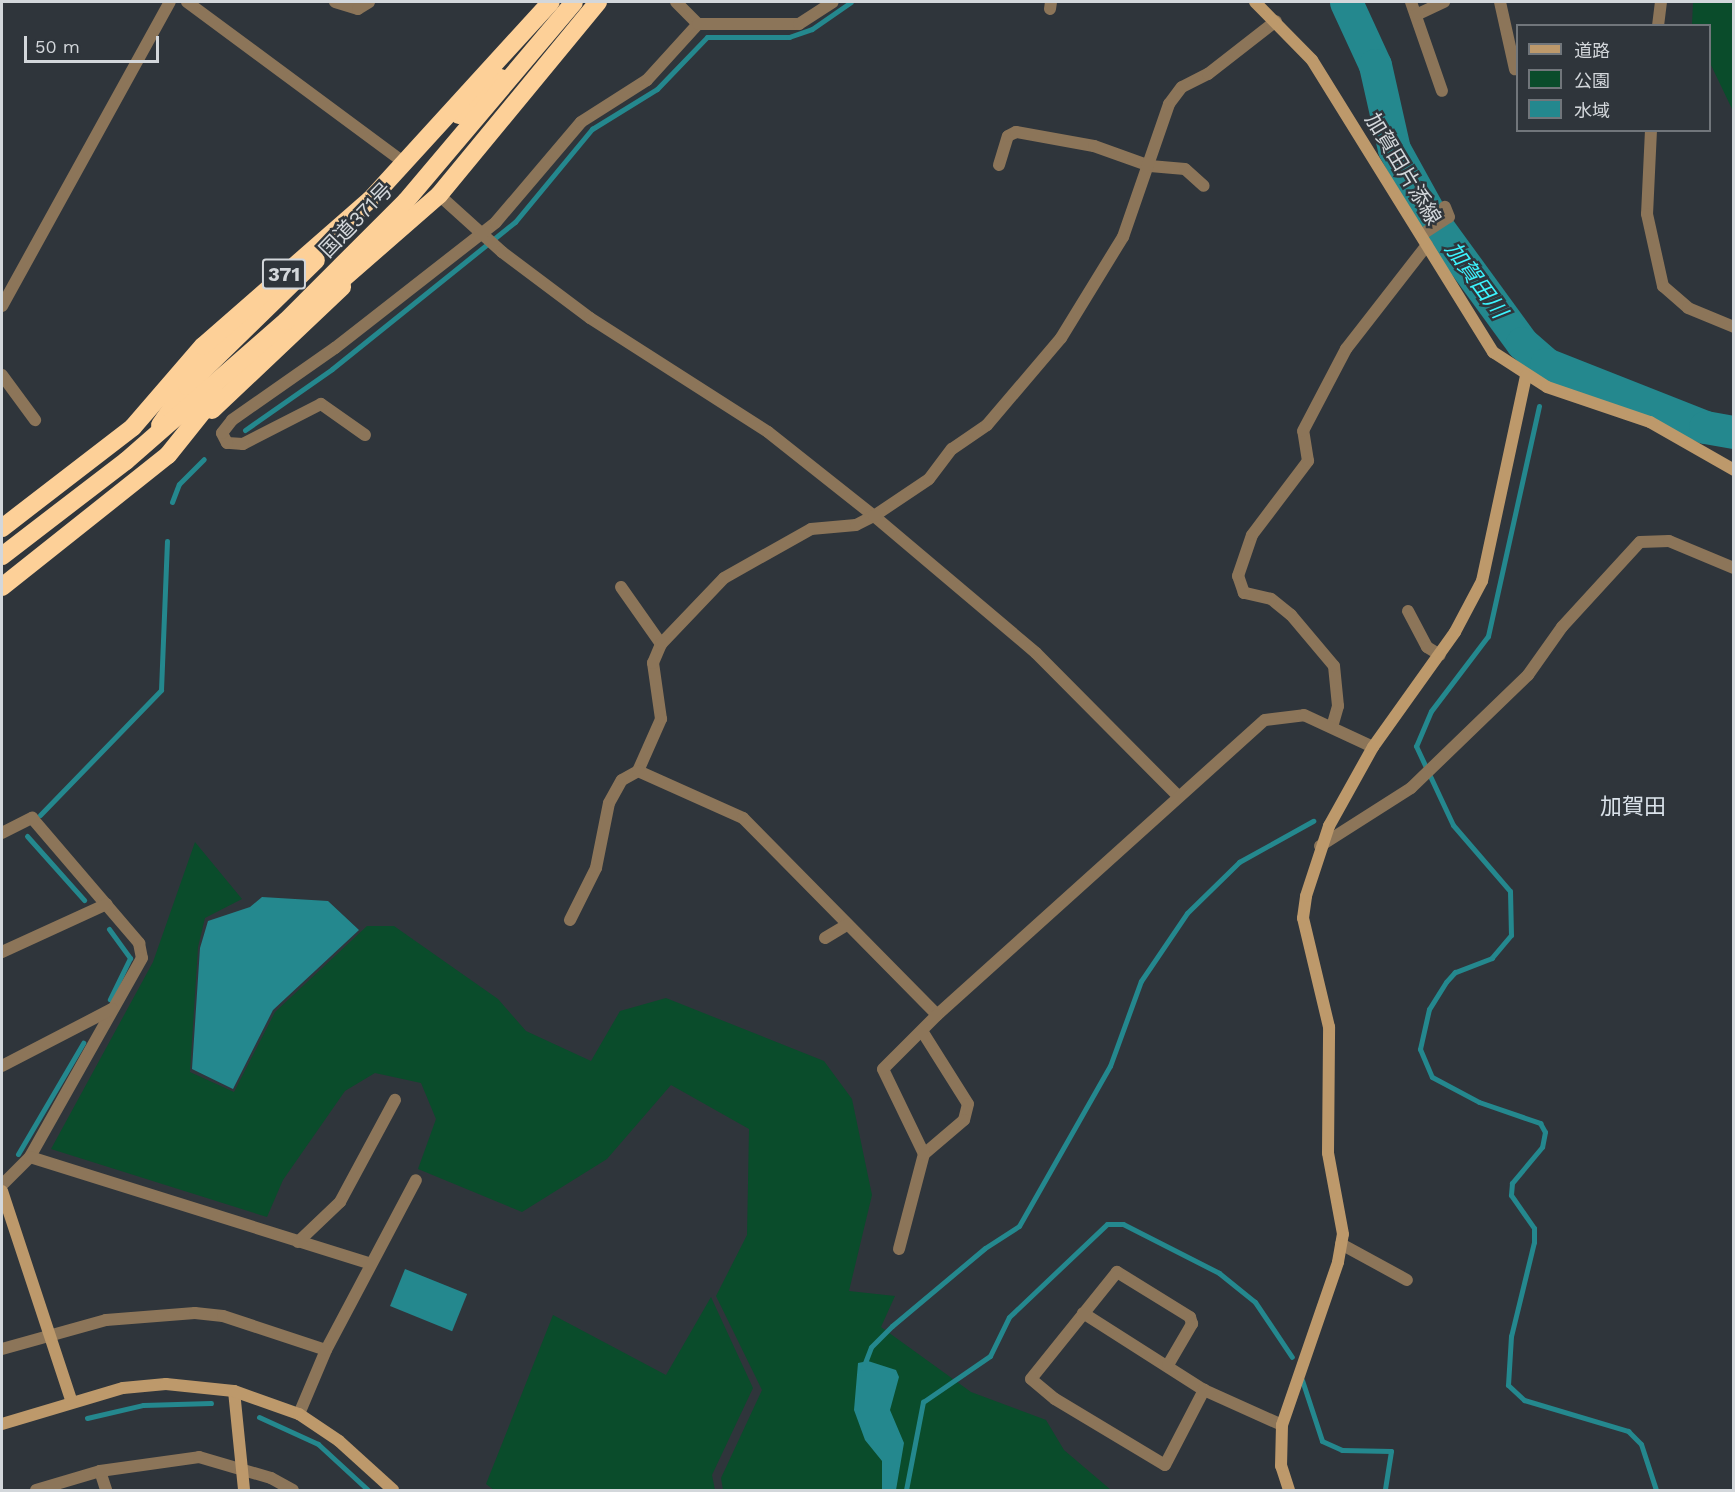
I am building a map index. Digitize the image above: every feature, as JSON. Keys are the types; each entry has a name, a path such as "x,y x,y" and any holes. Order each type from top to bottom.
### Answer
{"highway":[{"name":"371","path":"2,528 133,427 203,346 370,200 421,148 481,73 550,2"},
{"name":"国道371号","path":"2,556 147,443 233,371 286,321 406,201 536,50 574,2"},
{"name":"371","path":"2,587 168,455 439,195 598,2"},
{"path":"421,148 536,50"},
{"name":"371","path":"147,443 187,386 300,277 370,200"},
{"name":"371","path":"286,321 361,269"},
{"name":"371","path":"189,433 233,371"}],"street":[{"path":"2,306 170,2"},
{"path":"187,2 406,165"},
{"path":"335,2 358,9 369,2"},
{"path":"676,2 698,24 799,24 833,2"},
{"name":"加賀田片添線","path":"1255,2 1312,60 1424,237 1493,352 1526,376 1650,422 1734,470"},
{"path":"1411,2 1442,91"},
{"path":"1416,15 1444,2"},
{"path":"1500,2 1515,69"},
{"path":"1659,24 1661,2"},
{"path":"570,920 596,868 609,803 622,780 638,771 661,719 653,663 661,644 724,578 811,529 856,525 874,516 929,479 951,449 987,425 1061,338 1123,237 1150,166 1169,104 1182,87 1208,74 1276,21"},
{"path":"364,435 321,404 243,444 227,443 222,433 232,420 335,348 496,222 580,122 647,80 698,24"},
{"path":"999,165 1008,136 1016,132 1103,148 1150,166 1185,169 1204,186"},
{"path":"1651,132 1647,214 1663,286 1688,308 1734,327"},
{"path":"439,195 502,252 590,318 768,432 874,516 1036,653 1178,796"},
{"path":"1332,727 1338,689 1334,666 1291,615 1271,599 1244,593 1238,576 1252,535 1308,461 1303,430 1346,349 1424,237 1447,212"},
{"path":"2,375 35,420"},
{"path":"1289,1491 1281,1466 1282,1425 1341,1244 1327,1124 1329,1027 1304,918 1320,846 1373,747 1440,656 1489,560 1526,376"},
{"path":"1320,846 1417,782 1528,675 1562,627 1640,542 1669,541 1734,568"},
{"path":"621,587 661,644"},
{"path":"1408,611 1427,647 1440,656"},
{"path":"924,1154 883,1070 938,1015 1178,796 1265,720 1304,715 1373,747"},
{"path":"638,771 743,818 938,1015"},
{"path":"2,833 32,818 140,943 142,958 30,1157 2,1185"},
{"path":"2,952 107,904"},
{"path":"825,938 847,925"},
{"path":"2,1066 113,1009"},
{"path":"899,1249 924,1154 964,1120 968,1104 922,1031"},
{"path":"298,1242 340,1202 394,1100"},
{"path":"30,1157 371,1264"},
{"path":"299,1414 326,1350 416,1180"},
{"path":"2,1191 52,1334 71,1400"},
{"path":"1341,1244 1407,1280"},
{"path":"1168,1365 1192,1324 1190,1317 1117,1272 1031,1379 1055,1399 1165,1466 1204,1390"},
{"path":"1083,1313 1204,1390 1282,1425"},
{"path":"2,1349 52,1334 150,1314 195,1314 223,1316 326,1350"},
{"path":"2,1424 71,1400 166,1384 234,1391 299,1414 339,1441 393,1491"},
{"path":"234,1391 239,1467 244,1491"},
{"path":"36,1491 100,1471 199,1457 239,1467 293,1491"},
{"path":"100,1471 106,1491"}],"green space":[{"path":"1693,2 1733,2 1733,111 1711,65 1711,24 1692,24"},
{"path":"195,842 242,899 205,918 198,947 190,1072 234,1092 275,1012 367,926 394,926 498,999 526,1031 591,1061 620,1011 666,998 824,1061 852,1099 872,1195 849,1291 895,1296 881,1327 971,1392 1046,1420 1064,1450 1111,1490 723,1490 721,1478 762,1390 716,1296 747,1235 749,1129 671,1085 607,1159 522,1212 418,1169 436,1119 421,1083 375,1073 345,1091 283,1180 267,1217 51,1149 153,962"},
{"path":"711,1297 753,1388 712,1475 715,1490 494,1490 486,1484 553,1315 666,1375"}],"water":[{"path":"262,897 328,901 359,930 273,1010 233,1089 192,1069 200,948 208,921 250,907"},
{"path":"405,1269 467,1294 452,1331 390,1306"},
{"path":"868,1361 896,1370 899,1377 890,1410 904,1443 896,1490 882,1490 882,1461 865,1440 854,1410 858,1363"}],"waterway":[{"path":"245,430 332,369 515,222 592,129 657,89 707,37 789,37 812,29 851,2"},
{"name":"加賀田川","path":"1346,2 1375,65 1394,149 1436,225 1522,343 1546,364 1705,427 1734,432"},
{"name":"加賀田川","path":"1545,371 1546,364"},
{"path":"1539,406 1488,636 1431,711 1416,746 1453,825 1510,891 1511,935 1492,958 1455,972 1446,982 1429,1009 1420,1049 1432,1077 1479,1102 1540,1123 1545,1132 1542,1147 1512,1183 1511,1195 1534,1228 1534,1242 1511,1336 1508,1385 1524,1400 1628,1431 1641,1444 1656,1490"},
{"path":"172,502 179,484 204,459"},
{"path":"40,815 161,690 167,541"},
{"path":"863,1368 871,1347 892,1326 985,1248 1019,1226 1110,1066 1141,981 1187,913 1239,862 1313,821"},
{"path":"27,836 84,900"},
{"path":"109,929 130,958 110,999"},
{"path":"18,1154 83,1043"},
{"path":"906,1490 923,1402 990,1356 1009,1317 1107,1224 1123,1224 1219,1273 1255,1302 1292,1357"},
{"path":"1302,1380 1322,1441 1342,1450 1391,1451 1385,1490"},
{"path":"87,1418 143,1405 211,1403"},
{"path":"259,1417 318,1444 368,1490"}],"district":[{"name":"加賀田","path":"1633,807"}]}
